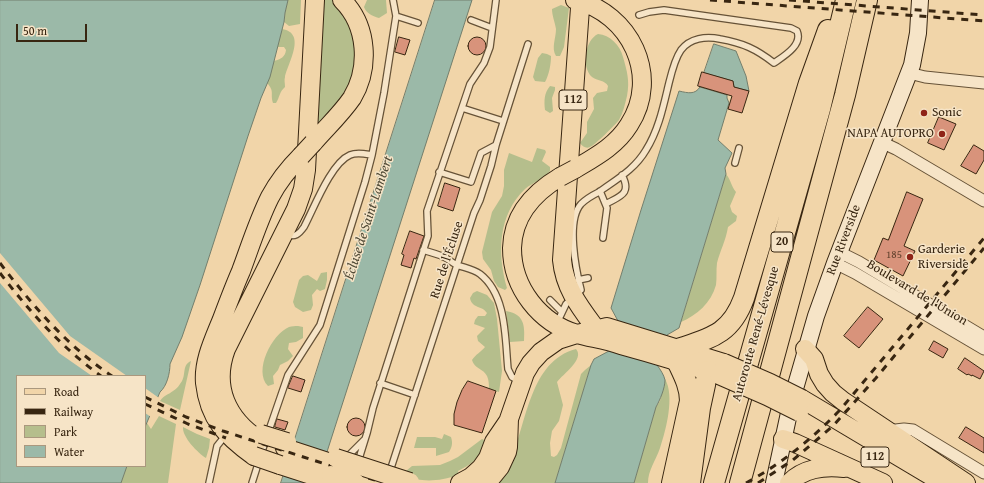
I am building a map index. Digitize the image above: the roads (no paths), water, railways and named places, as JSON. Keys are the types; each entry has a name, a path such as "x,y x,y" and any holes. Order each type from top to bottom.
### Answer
{"highway":[{"path":"676,483 690,400 686,381 669,352 709,339 716,335 729,324 739,310 744,298 808,83 840,0"},
{"name":"Autoroute René-Lévesque","path":"714,483 820,109 846,0"},
{"name":"Autoroute René-Lévesque","path":"740,483 849,81 867,0"},
{"path":"676,483 700,408 717,370"}],"main road":[{"path":"315,0 306,177 299,201 226,349 221,366 221,384 227,405 238,423 254,444 338,479"},
{"path":"342,0 354,17 361,33 364,55 362,73 356,90 348,103 279,182 266,206 206,362 205,383 210,404 216,419 235,442 254,444 405,483"},
{"name":"112","path":"606,333 586,314 573,297 563,273 562,253 578,4 589,4 602,11 610,17 626,34 638,56 642,82 639,106 628,126 619,138 607,148 568,173 541,190 524,208 516,225 512,250 516,275 523,292 539,312 559,318 577,334 606,333 669,352 717,370 761,393 801,406 943,483"},
{"path":"460,483 471,477 481,468 488,458 494,442 509,419 527,368 541,352 558,340 577,334"},
{"path":"805,349 814,360 822,379 833,393 966,483"},
{"name":"112","path":"801,406 919,483"},
{"path":"487,483 497,471 507,452 509,419"},
{"path":"784,439 795,442 883,483"},
{"path":"254,444 355,476"},
{"path":"789,483 799,475 813,469 829,467 851,469"}],"street":[{"name":"Rue Riverside","path":"774,483 805,349 820,302 909,73 916,44 920,0"},
{"path":"909,73 925,77 984,83"},
{"path":"881,142 896,149 984,201"},
{"name":"Boulevard de l'Union","path":"837,258 859,262 984,337"},
{"name":"Boulevard de l'Union","path":"837,258 851,271 984,349"},
{"path":"887,430 904,428 913,430 984,473"}],"lane":[{"path":"252,483 288,375 320,325 365,182 372,155 384,93 396,16 393,0"},
{"path":"351,483 355,476 372,408 428,236 427,211 439,172 470,84 484,63 490,47 496,0"},
{"path":"559,318 566,304 580,290 573,249 576,214 582,203 634,166 640,159 650,143 662,112 676,62 684,46 701,38 708,37 730,40 752,48 774,63 794,47 798,39 797,31 791,28 664,10 640,15"},
{"path":"396,16 418,23"},
{"path":"471,20 492,28"},
{"name":"Rue de l'Écluse","path":"386,483 474,212 480,200 491,166 503,121 528,44"},
{"path":"462,108 503,121"},
{"path":"439,172 471,182 481,153 496,145"},
{"path":"735,163 739,148"},
{"path":"284,233 292,236 300,233 332,172 342,160 352,154 361,153 372,155"},
{"path":"606,204 626,191 626,183 622,175"},
{"path":"600,191 606,204 607,212 603,238"},
{"path":"423,250 444,257 457,265 478,273 494,291 501,311 508,369 512,377 521,382"},
{"path":"578,280 588,278"},
{"path":"550,300 559,318"},
{"path":"380,384 415,395"},
{"path":"209,483 217,446 227,434"},
{"path":"344,464 346,458 365,440"}],"water":[{"path":"0,0 288,0 270,77 248,136 182,337 170,364 168,379 160,392 146,425 146,375 16,375 16,467 127,467 121,483 0,483"},
{"name":"Écluse de Saint-Lambert","path":"435,0 472,0 317,483 281,483"},
{"path":"714,44 736,51 746,76 749,91 734,87 733,81 704,73"},
{"path":"700,87 727,95 729,103 718,140 732,153 725,168 726,174 679,328 667,335 657,365 665,380 664,387 656,407 634,483 555,483 591,365 594,359 609,351 618,321 611,308 679,91 688,93 694,92"}],"railway":[{"path":"710,0 984,21"},
{"path":"789,0 984,15"},
{"path":"746,483 772,468 796,450 840,410 984,238"},
{"path":"758,483 793,460 833,426 876,378 984,248"},
{"path":"0,263 51,324 80,352 111,375"},
{"path":"0,273 59,341 100,375"},
{"path":"146,397 186,417 223,431 384,483"},
{"path":"146,404 188,424 226,438"}],"place":[{"name":"Sonic","path":"924,113"},
{"name":"NAPA AUTOPRO","path":"942,134"},
{"name":"Garderie Riverside","path":"910,257"}]}
